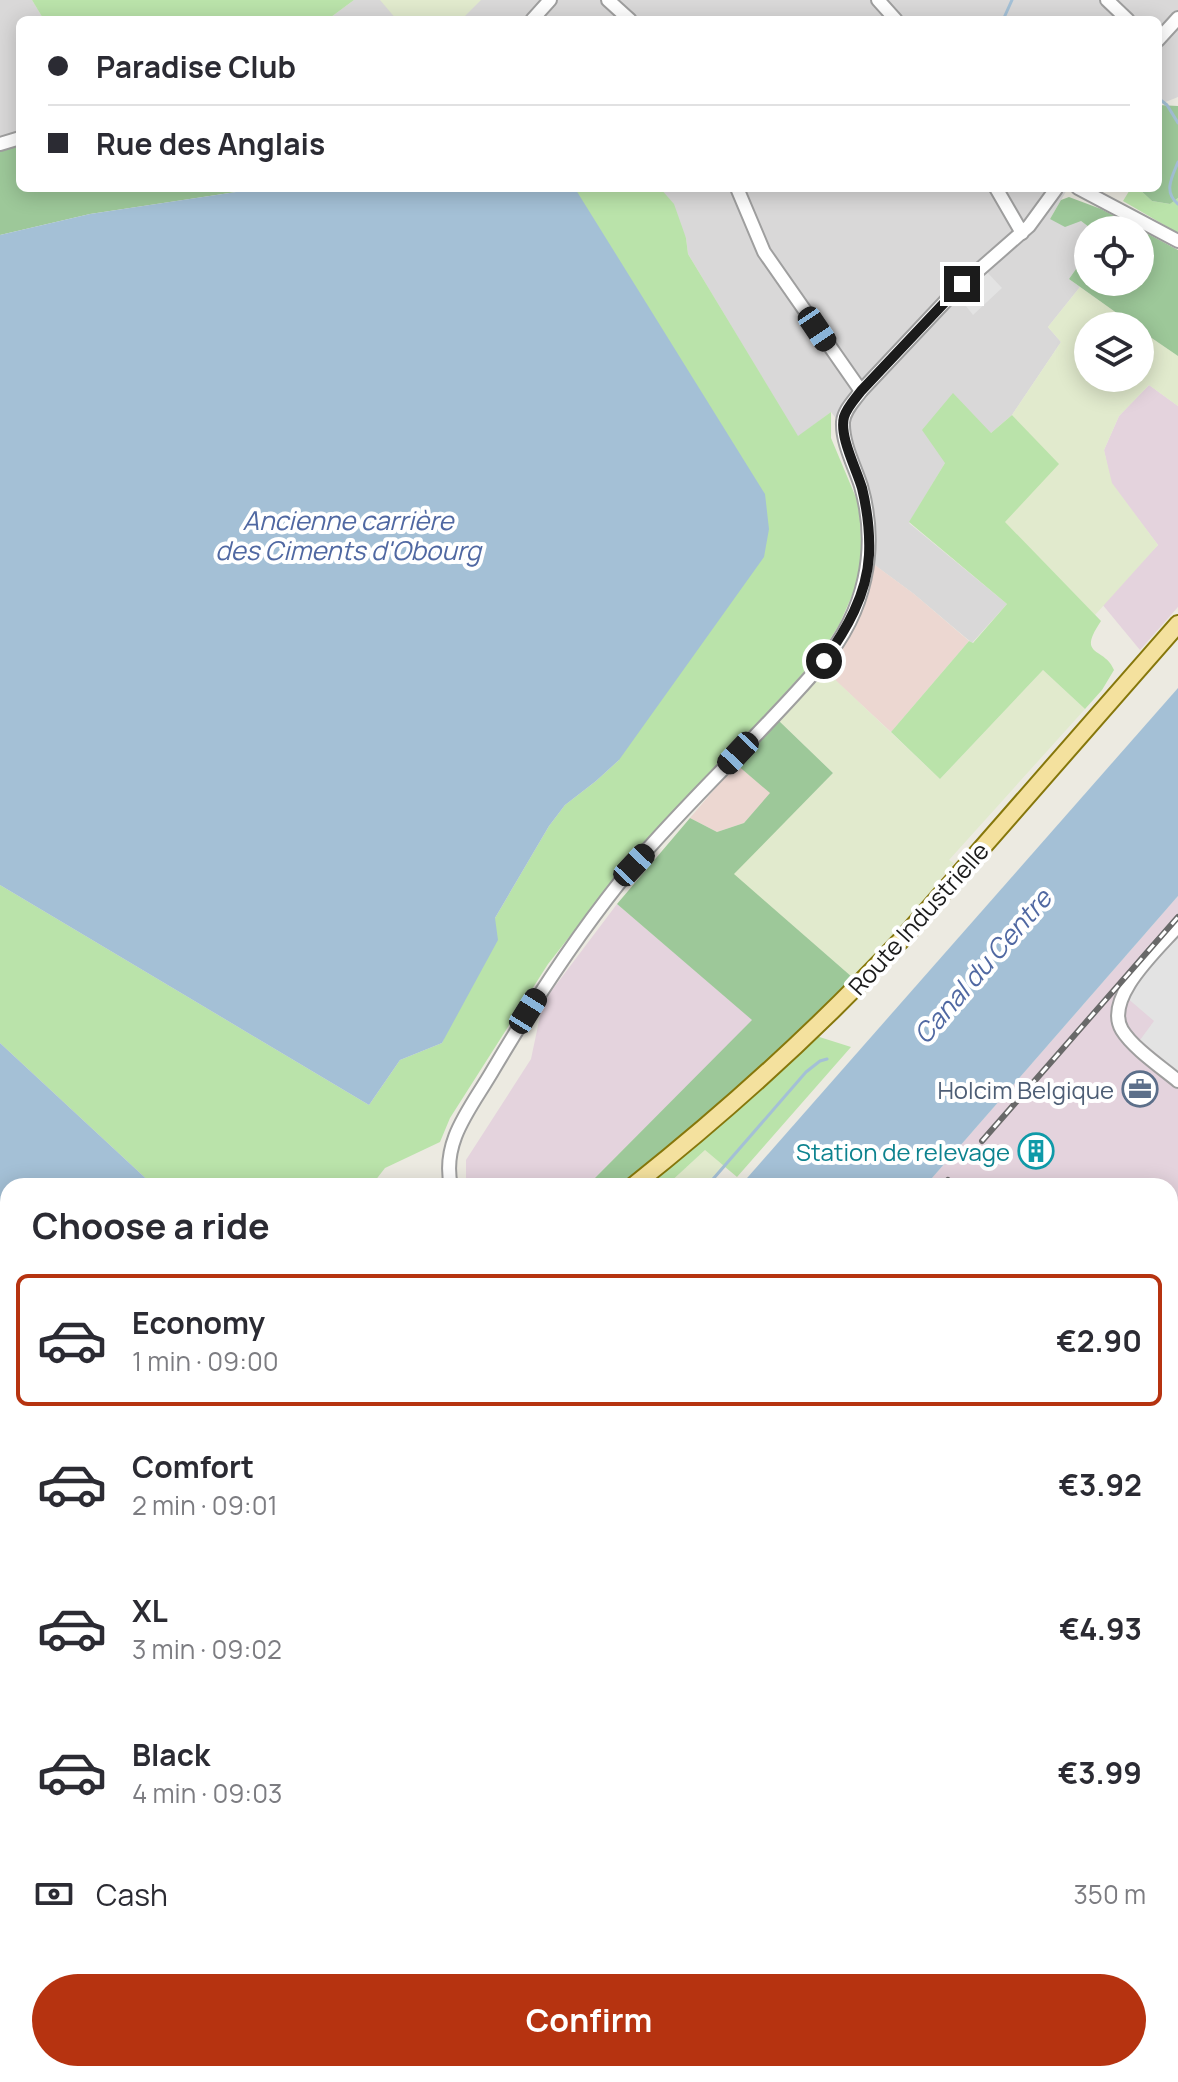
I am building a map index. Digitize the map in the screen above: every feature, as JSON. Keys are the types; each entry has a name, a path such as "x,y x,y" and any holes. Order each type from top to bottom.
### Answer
{"main road":[{"name":"Route Industrielle","path":"643,1178 757,1083 860,984 1178,624"}],"street":[{"path":"536,16 550,0"},
{"path":"608,0 626,16"},
{"path":"878,0 892,16"},
{"path":"1107,0 1124,16"},
{"path":"1162,35 1178,18"},
{"path":"739,192 764,252 861,391"},
{"path":"998,192 1022,233"},
{"path":"450,1178 448,1163 452,1140 567,951 634,865 824,661 851,619 860,599 869,554 862,489 844,436 847,409 956,290 1022,233 1054,192"},
{"path":"1086,192 1178,241"},
{"path":"1178,926 1127,987 1117,1008 1117,1016 1122,1031 1132,1042 1178,1081"}],"shaded area":[{"path":"0,0 32,0 42,16 16,16 16,139 0,144"},
{"path":"354,0 1178,0 1178,97 1162,103 1162,16 332,16"},
{"path":"380,0 481,0 465,16 394,16"},
{"path":"662,192 1066,192 1050,219 1074,221 1074,272 1069,279 1074,283 1074,294 1048,327 1061,342 1012,415 991,433 945,463 909,523 1007,604 972,643 872,563 865,488 850,436 831,412 798,437 688,254 686,238"},
{"path":"987,272 1002,288 973,315 957,299"},
{"path":"1074,294 1093,296 1115,312 1074,312 1074,392 1142,392 1119,416 1104,450 1112,483 1158,545 1095,615 1004,522 1058,464 1012,415 1061,342 1048,327"},
{"path":"1154,340 1178,356 1178,406 1154,389"},
{"path":"1154,389 1178,406 1178,607 1140,650 1102,604 1158,545 1111,483 1104,450 1119,416 1142,392 1154,392"},
{"path":"872,563 969,641 891,732 822,668 853,623 867,594"},
{"path":"825,670 940,779 1043,670 1085,709 949,860 954,863 936,884 943,892 860,984 733,874 833,773 777,719"},
{"path":"736,764 771,793 744,823 717,832 690,818"},
{"path":"1178,896 1178,1178 932,1178"},
{"path":"617,904 753,1020 595,1178 466,1178 466,1160 531,1059 543,1002"},
{"path":"1178,934 1178,1072 1140,1040 1154,1021 1126,997"},
{"path":"705,1150 724,1166 714,1178 675,1178"}],"green space":[{"path":"32,0 354,0 332,16 42,16"},
{"path":"1162,105 1178,106 1178,198 1170,204 1152,201 1142,192 1162,192"},
{"path":"16,139 16,192 236,192 90,214 0,235 0,144"},
{"path":"576,192 664,192 674,204 688,254 798,436 831,412 831,438 857,500 862,565 839,625 819,656 622,870 548,964 450,1118 440,1142 385,1168 377,1178 145,1178 0,1043 0,885 369,1105 400,1060 442,1043 495,918 549,826 565,805 619,760"},
{"path":"1129,192 1142,192 1152,201 1170,204 1178,198 1178,233 1154,219 1154,216 1123,201"},
{"path":"1069,197 1114,216 1074,216 1074,224 1065,227 1050,219 1061,200"},
{"path":"1154,237 1178,250 1178,356 1154,340 1154,312 1115,312 1093,296 1154,296"},
{"path":"953,393 991,433 1012,415 1059,464 1005,522 1101,621 1091,646 1114,670 1085,709 1043,670 940,779 891,732 969,641 973,643 1007,604 909,522 945,463 922,430"},
{"path":"777,719 833,773 734,874 860,984 642,1178 595,1178 752,1020 617,904 690,818 717,832 744,823 770,793 736,764"},
{"path":"810,1034 851,1047 737,1177 705,1150 675,1178 651,1178"}],"water":[{"name":"Ancienne carrière des Ciments d'Obourg","path":"236,192 577,192 765,494 769,529 764,557 619,760 565,805 549,826 495,918 498,940 442,1043 400,1060 369,1105 0,885 0,235 90,214"},
{"name":"Canal du Centre","path":"1178,688 1178,896 932,1178 747,1178"},
{"path":"0,1043 145,1178 0,1178"}],"waterway":[{"path":"1005,16 1012,0"},
{"path":"1162,101 1178,123"},
{"path":"1178,162 1170,189 1178,204"},
{"path":"714,1178 806,1072 827,1059"}],"railway":[{"path":"982,1141 1178,917"}],"place":[{"name":"Holcim Belgique","path":"1140,1089"},
{"name":"Station de relevage","path":"1036,1151"}],"route":[{"path":"824,661 860,599 869,554 862,489 844,436 844,417 861,391 962,284"}]}
